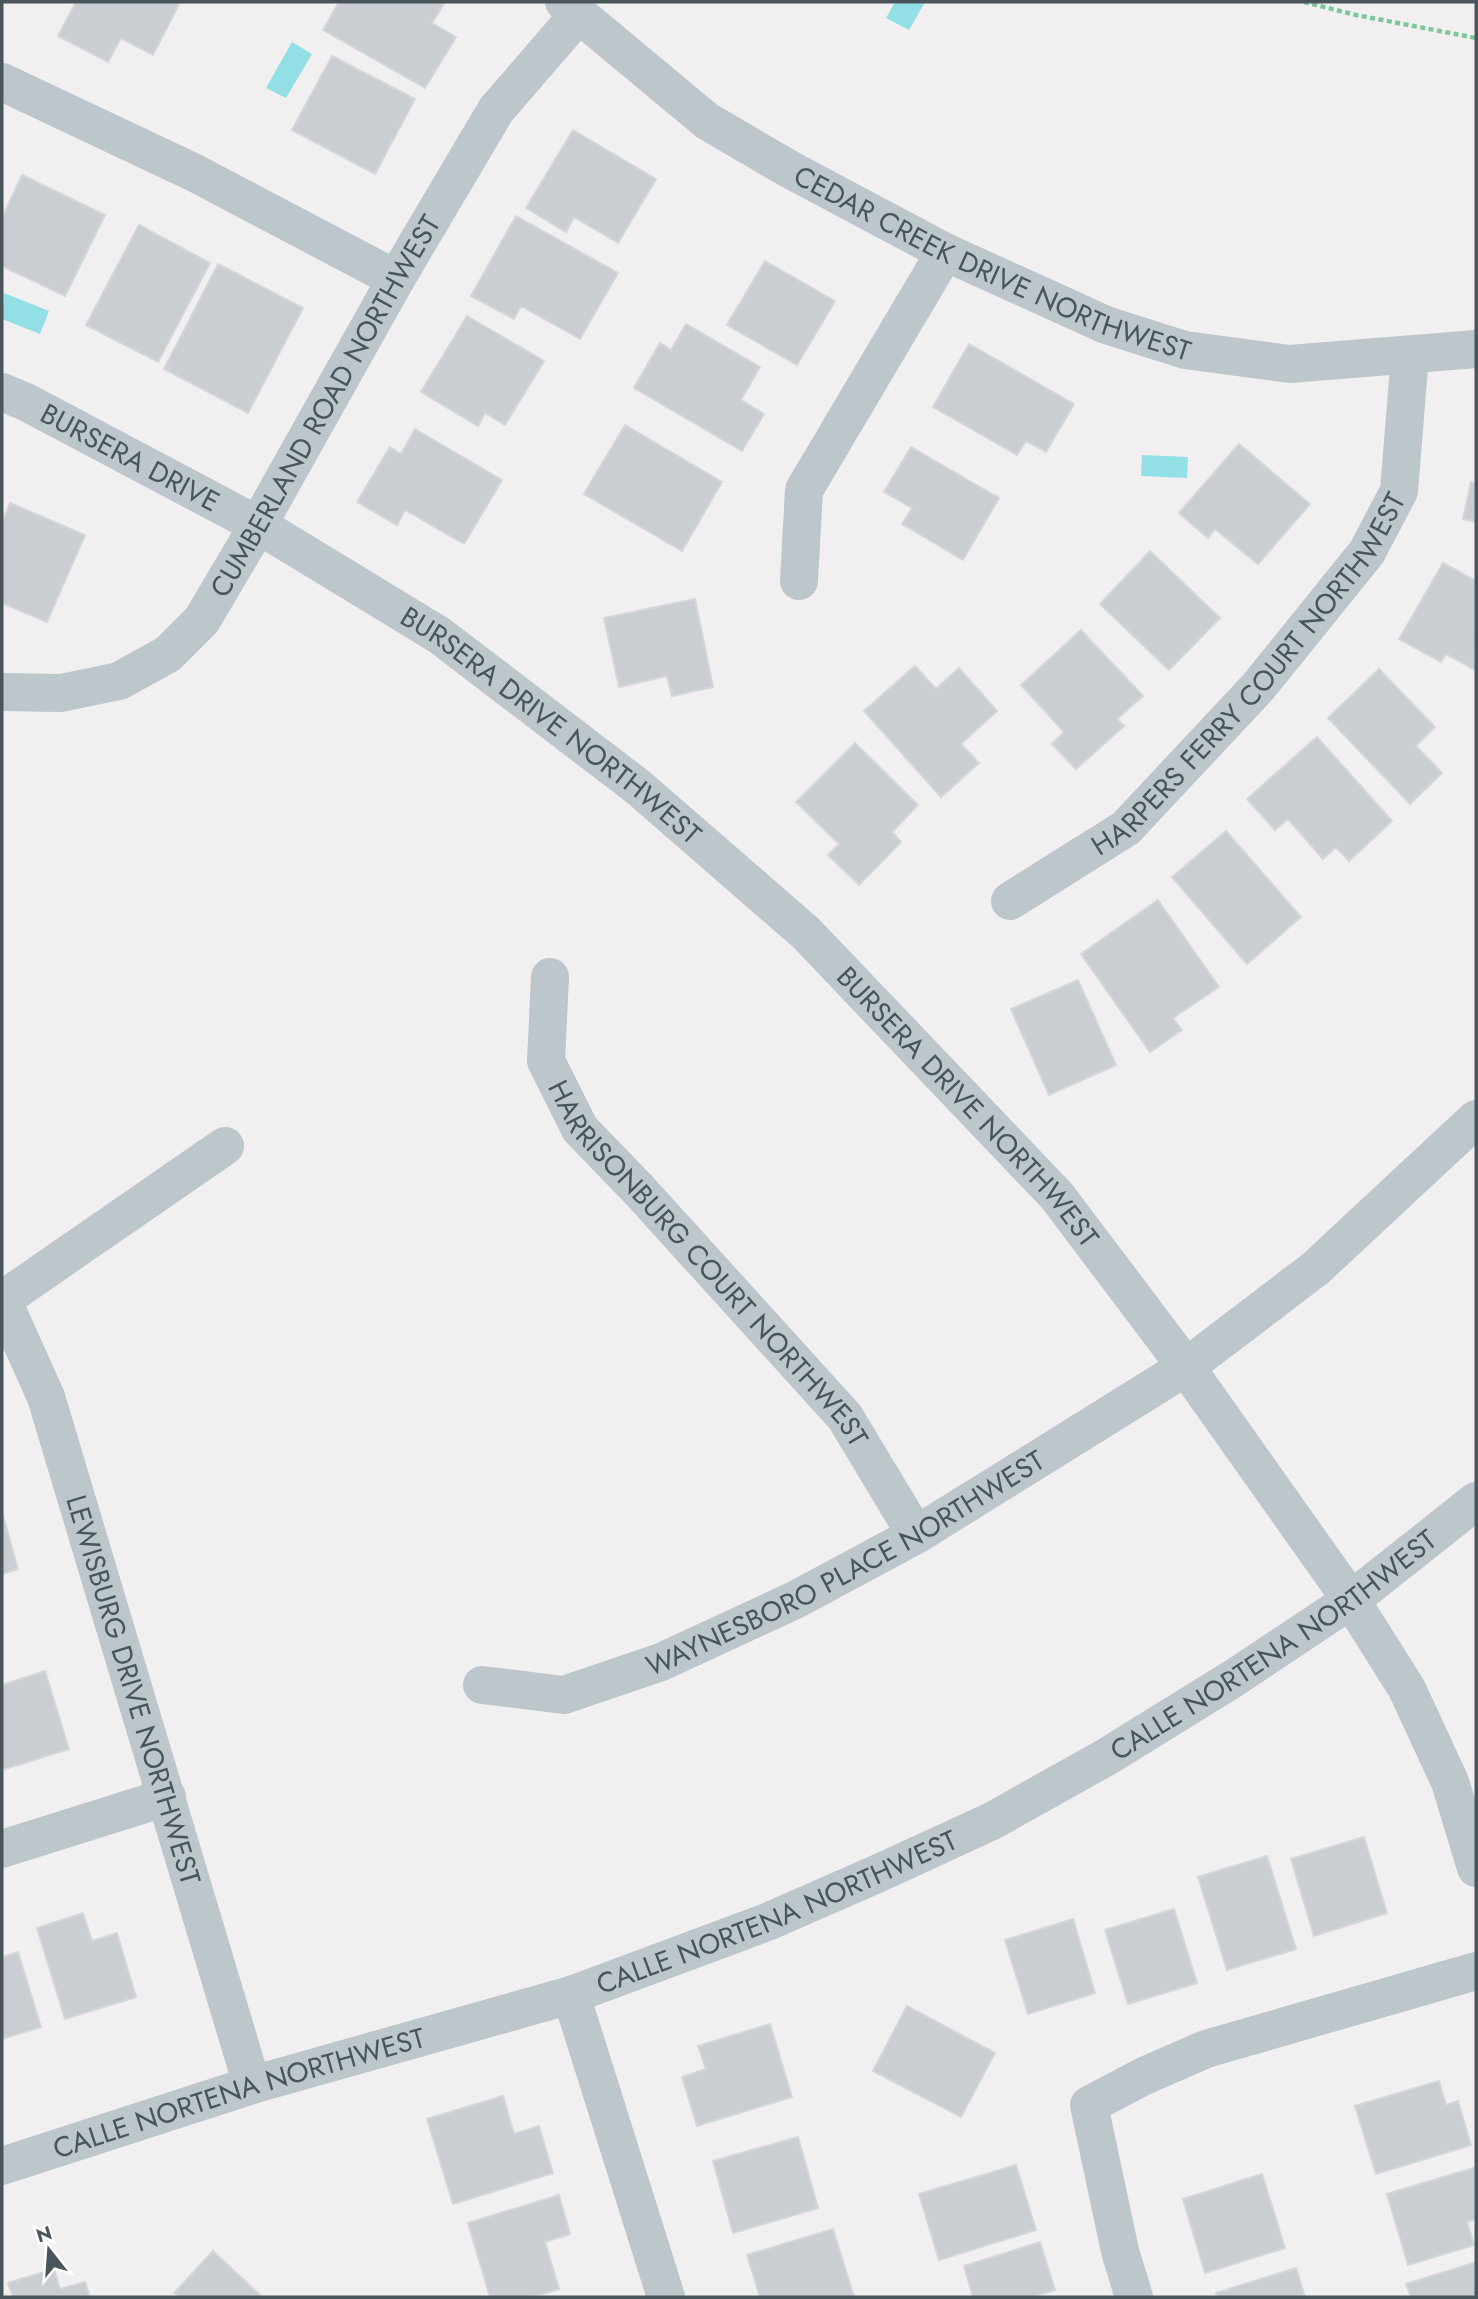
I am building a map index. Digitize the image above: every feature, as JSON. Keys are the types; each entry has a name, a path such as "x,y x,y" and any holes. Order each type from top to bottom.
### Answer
{"street":[{"name":"CEDAR CREEK DRIVE NORTHWEST","path":"571,8 707,121 789,169 945,252 1106,325 1185,350 1290,363 1476,349"},
{"name":"CUMBERLAND ROAD NORTHWEST","path":"2,692 61,693 119,681 168,654 202,620 396,279 496,110 571,8"},
{"path":"2,82 195,173 396,279"},
{"path":"799,581 804,490 945,252"},
{"name":"HARPERS FERRY COURT NORTHWEST","path":"1010,901 1126,828 1258,687 1367,552 1399,491 1410,355"},
{"name":"BURSERA DRIVE","path":"2,392 26,402 258,525"},
{"name":"BURSERA DRIVE NORTHWEST","path":"258,525 439,635 639,787 806,933 1057,1196 1186,1367 1351,1600 1408,1689 1450,1782 1476,1868"},
{"name":"HARRISONBURG COURT NORTHWEST","path":"550,977 546,1061 580,1129 639,1190 845,1417 916,1535"},
{"name":"WAYNESBORO PLACE NORTHWEST","path":"482,1685 564,1695 661,1662 795,1600 916,1535 1186,1367 1316,1268 1476,1119"},
{"path":"2,1299 225,1146"},
{"name":"LEWISBURG DRIVE NORTHWEST","path":"2,1299 46,1397 252,2085"},
{"name":"CALLE NORTENA NORTHWEST","path":"2,2166 252,2085 571,1995 767,1922 992,1821 1108,1756 1234,1678 1351,1600 1476,1501"},
{"path":"2,1849 167,1797"},
{"path":"1134,2297 1120,2251 1090,2105 1144,2076 1206,2049 1476,1971"},
{"path":"571,1995 666,2297"}],"path":[{"path":"1304,2 1476,38"}],"water":[{"path":"895,2 925,2 909,30 886,18"},
{"path":"292,42 312,54 286,98 266,88"},
{"path":"4,293 49,311 40,334 2,319"},
{"path":"1142,455 1188,457 1187,478 1141,476"}],"building":[{"path":"76,2 180,2 153,55 121,38 108,62 58,36"},
{"path":"339,2 445,2 432,23 456,37 425,88 323,30"},
{"path":"332,56 415,99 375,174 292,130"},
{"path":"573,130 656,179 618,243 574,217 566,232 526,208"},
{"path":"22,175 105,215 65,296 2,266 2,218"},
{"path":"516,216 618,273 580,339 521,306 514,319 471,296"},
{"path":"139,225 210,263 158,362 86,325"},
{"path":"765,261 835,301 797,365 727,325"},
{"path":"218,264 303,308 248,413 164,369"},
{"path":"467,316 544,361 505,425 485,413 478,426 421,392"},
{"path":"686,324 760,367 741,400 764,414 742,451 634,388 660,343 671,350"},
{"path":"969,344 1074,404 1046,452 1026,441 1017,455 933,407"},
{"path":"625,425 722,482 682,551 584,494"},
{"path":"415,429 502,480 464,544 405,510 397,525 357,502 390,447 401,454"},
{"path":"1239,444 1310,504 1258,564 1215,529 1208,538 1179,513"},
{"path":"911,447 999,498 963,560 902,524 912,508 884,492"},
{"path":"1471,482 1476,483 1476,522 1463,519"},
{"path":"10,503 85,535 47,622 2,603 2,523"},
{"path":"1150,551 1220,618 1169,670 1100,604"},
{"path":"1443,563 1476,581 1475,670 1446,654 1441,662 1399,639"},
{"path":"695,599 713,687 672,696 667,676 619,687 604,618"},
{"path":"1081,630 1143,696 1117,719 1124,726 1076,769 1052,744 1064,732 1021,685"},
{"path":"915,666 936,689 959,668 997,711 961,744 979,763 941,797 864,711"},
{"path":"1379,669 1435,727 1416,746 1442,773 1410,804 1328,718"},
{"path":"1317,737 1392,821 1349,861 1336,847 1323,859 1288,819 1275,830 1247,799"},
{"path":"855,743 918,805 892,832 901,842 859,885 828,855 839,844 796,802"},
{"path":"1226,831 1301,917 1247,964 1172,877"},
{"path":"1158,900 1219,987 1173,1018 1182,1030 1150,1052 1081,954"},
{"path":"1078,980 1116,1065 1049,1095 1011,1009"},
{"path":"2,1512 18,1569 2,1574"},
{"path":"45,1671 69,1749 2,1770 2,1685"},
{"path":"1364,1837 1387,1913 1314,1936 1291,1859"},
{"path":"1267,1856 1296,1949 1227,1970 1198,1877"},
{"path":"1174,1909 1197,1983 1128,2004 1105,1930"},
{"path":"83,1913 92,1941 117,1933 136,1997 65,2019 37,1928"},
{"path":"1073,1919 1095,1993 1028,2014 1005,1940"},
{"path":"18,1952 41,2027 2,2039 2,1957"},
{"path":"907,2006 995,2053 961,2117 873,2071"},
{"path":"770,2024 792,2097 697,2126 682,2077 706,2069 698,2046"},
{"path":"1439,2081 1446,2105 1458,2101 1471,2145 1376,2174 1355,2106"},
{"path":"503,2096 514,2134 539,2126 553,2173 453,2204 427,2119"},
{"path":"798,2137 818,2208 733,2233 713,2161"},
{"path":"1016,2165 1036,2230 939,2260 919,2194"},
{"path":"1476,2167 1476,2219 1467,2222 1474,2245 1408,2265 1387,2194"},
{"path":"1262,2174 1285,2248 1205,2273 1183,2199"},
{"path":"559,2195 570,2234 545,2242 559,2289 532,2297 490,2297 468,2223"},
{"path":"833,2229 854,2297 760,2297 747,2255"},
{"path":"1040,2242 1055,2290 1031,2297 973,2297 964,2266"},
{"path":"213,2251 262,2297 179,2297 174,2293"},
{"path":"1476,2262 1476,2297 1411,2297 1406,2284"},
{"path":"1296,2268 1305,2297 1217,2297 1216,2293"},
{"path":"54,2269 60,2289 85,2282 90,2297 13,2297 8,2283"}]}
